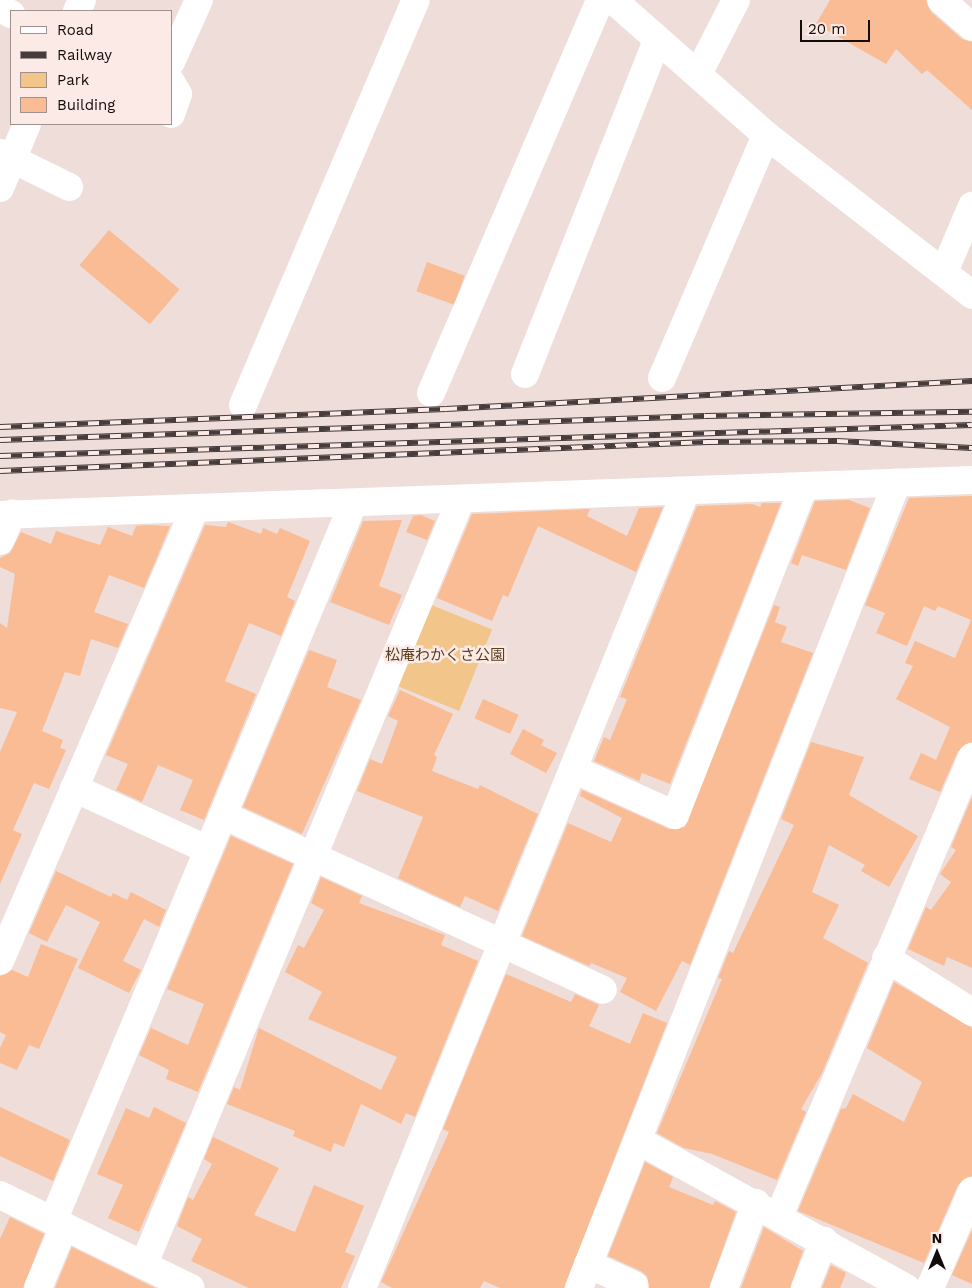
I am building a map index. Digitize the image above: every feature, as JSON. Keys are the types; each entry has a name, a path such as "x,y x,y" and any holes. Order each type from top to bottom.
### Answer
{"street":[{"path":"172,60 199,0"},
{"path":"243,405 416,0"},
{"path":"431,394 600,0"},
{"path":"614,0 766,135 972,295"},
{"path":"698,74 736,0"},
{"path":"941,0 972,27"},
{"path":"525,374 657,40"},
{"path":"172,84 178,94 172,111"},
{"path":"0,188 6,156 26,125"},
{"path":"662,378 766,135"},
{"path":"6,156 69,187"},
{"path":"944,272 972,206"},
{"path":"0,541 6,514 353,504 972,480"},
{"path":"634,1285 584,1276 897,482"},
{"path":"573,769 674,815 804,486"},
{"path":"362,1288 686,490"},
{"path":"144,1264 461,499"},
{"path":"38,1288 59,1224 208,850 353,504"},
{"path":"0,961 195,508"},
{"path":"724,1288 768,1210 886,958 972,757"},
{"path":"74,788 208,850"},
{"path":"223,816 603,990"},
{"path":"886,958 972,1012"},
{"path":"638,1141 824,1240 906,1288"},
{"path":"930,1288 972,1191"},
{"path":"0,1195 191,1288"},
{"path":"805,1288 824,1240"}],"green space":[{"name":"松庵わかくさ公園","path":"429,604 492,629 459,711 396,686"}],"building":[{"path":"830,0 926,0 931,12 962,39 972,42 972,110 927,70 922,74 896,49 886,64 816,24"},
{"path":"109,230 179,289 150,324 79,265"},
{"path":"427,262 465,276 454,305 416,291"},
{"path":"972,496 972,742 958,751 940,792 909,779 921,753 936,760 950,727 896,699 913,666 905,663 915,641 955,658 971,620 938,606 935,611 924,606 907,646 876,633 885,613 865,605 909,498"},
{"path":"849,500 870,508 846,570 802,555 798,566 791,563 815,501"},
{"path":"762,503 781,503 670,784 642,773 639,781 594,761 604,737 610,740 627,699 620,697 697,506 752,504 760,507"},
{"path":"663,507 636,572 538,526 508,597 503,595 492,621 437,598 472,514 590,509 587,516 627,536 639,508"},
{"path":"421,515 435,521 427,540 406,532 413,516"},
{"path":"402,520 379,586 402,595 389,625 330,602 363,521"},
{"path":"228,522 261,534 263,528 277,534 280,528 310,541 287,597 295,601 281,636 249,623 225,681 256,694 204,820 180,810 193,780 158,765 142,802 116,790 128,764 106,755 205,525 226,527"},
{"path":"136,526 170,526 144,588 109,575 94,612 128,624 118,648 91,639 80,676 65,672 42,731 63,740 60,748 66,750 49,789 34,783 13,830 22,834 0,884 0,752 17,712 0,708 0,623 7,628 15,574 0,567 0,558 10,553 21,532 51,544 56,531 100,545 108,527 132,536"},
{"path":"774,605 780,607 775,622 787,627 781,642 813,653 690,965 682,961 656,1011 620,992 627,978 591,963 589,966 522,936 568,823 611,842 622,818 580,796 582,790 669,829 685,827"},
{"path":"309,650 337,660 327,687 361,700 302,834 243,807"},
{"path":"400,690 453,714 434,755 437,757 432,771 478,789 480,785 538,814 498,911 465,896 460,907 398,878 423,817 357,791 370,759 382,764 398,721 388,716"},
{"path":"483,699 519,715 510,734 474,718"},
{"path":"523,729 544,740 541,745 557,753 546,773 510,754"},
{"path":"811,742 864,757 849,795 918,836 889,887 861,871 865,865 829,845 812,892 839,905 823,938 868,963 822,1073 801,1109 806,1112 777,1180 712,1154 684,1148 657,1133 722,979 718,978 729,951 733,953 794,825 781,819"},
{"path":"972,797 972,968 947,957 944,966 908,949 926,907 931,910 951,882 940,874 956,850 951,847"},
{"path":"231,836 293,864 198,1092 166,1079 169,1070 139,1055 151,1028 188,1045 204,1004 167,989"},
{"path":"56,871 111,897 113,893 127,900 131,892 166,910 159,927 144,919 123,961 141,970 129,993 78,968 100,922 66,905 47,942 29,933"},
{"path":"321,877 362,896 359,903 445,935 441,945 478,961 415,1117 406,1113 401,1124 361,1104 344,1147 334,1143 331,1152 293,1136 295,1131 227,1104 234,1087 240,1090 259,1028 381,1090 397,1057 308,1019 322,992 285,972 298,945 304,948 324,910 311,903"},
{"path":"41,944 78,959 39,1049 29,1045 17,1070 0,1063 0,1048 6,1035 0,1032 0,976 12,970 28,977"},
{"path":"506,974 571,1002 575,994 599,1005 589,1026 630,1044 643,1013 667,1023 564,1288 500,1288 484,1281 480,1288 392,1288 381,1282 449,1132 443,1129"},
{"path":"894,982 972,1028 972,1176 958,1185 924,1263 798,1211 841,1109 846,1108 853,1094 904,1122 922,1082 867,1048"},
{"path":"0,1107 70,1140 53,1181 0,1156"},
{"path":"154,1107 186,1123 139,1232 108,1218 123,1185 97,1174 126,1108 149,1118"},
{"path":"213,1137 279,1168 254,1215 295,1232 314,1185 364,1206 345,1252 355,1256 341,1288 249,1288 191,1261 202,1239 177,1226 188,1197 193,1200 212,1164 204,1159"},
{"path":"645,1162 673,1177 669,1187 713,1205 715,1201 736,1212 709,1288 649,1288 647,1276 641,1271 608,1256"},
{"path":"10,1217 44,1234 23,1288 0,1288 0,1239"},
{"path":"764,1227 803,1251 790,1288 741,1288"},
{"path":"972,1230 972,1284 952,1275"},
{"path":"72,1247 155,1288 55,1288"},
{"path":"831,1265 846,1273 840,1288 822,1288"}],"railway":[{"path":"0,427 446,409 972,381"},
{"path":"0,440 705,416 972,412"},
{"path":"0,456 972,425"},
{"path":"0,471 707,442 837,441 972,448"}]}
